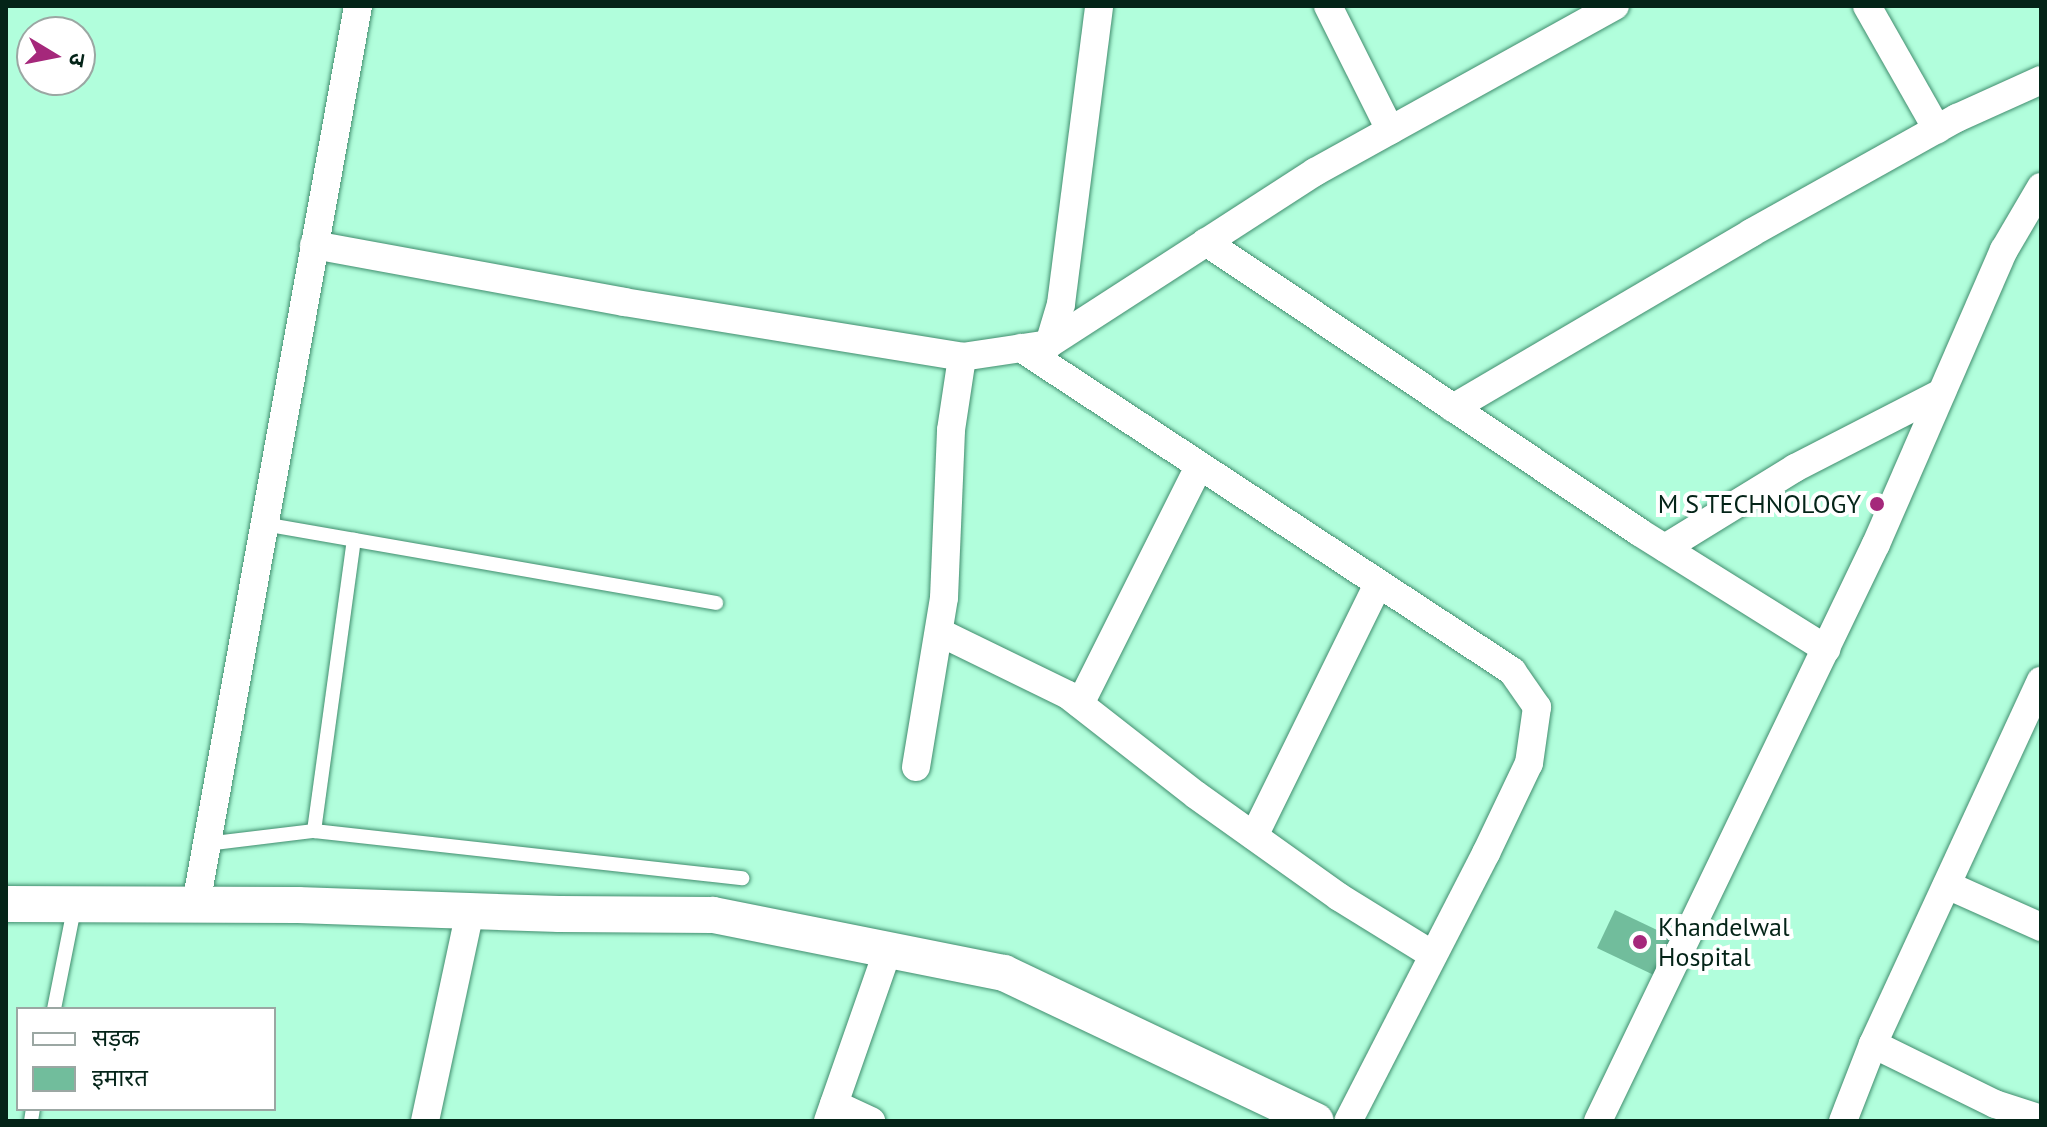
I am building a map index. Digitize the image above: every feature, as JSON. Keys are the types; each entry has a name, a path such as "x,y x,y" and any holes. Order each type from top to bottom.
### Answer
{"street":[{"path":"196,904 358,6"},
{"path":"1049,344 1061,304 1099,6"},
{"path":"1328,6 1390,130"},
{"path":"314,245 624,302 962,357 1049,344 1315,172 1578,15 1615,6"},
{"path":"1867,6 1937,129"},
{"path":"1453,408 1751,233 1937,129 2041,80"},
{"path":"1598,1121 1826,649 2004,250 2041,187"},
{"path":"1206,242 1665,548 1826,649"},
{"path":"1021,348 1512,671 1537,707 1529,763 1348,1121"},
{"path":"916,767 944,598 951,430 962,357"},
{"path":"1665,548 1795,468 1941,393"},
{"path":"1080,704 1199,466"},
{"path":"1254,836 1378,584"},
{"path":"939,632 1068,695 1196,795 1339,897 1433,955"},
{"path":"1843,1121 1873,1044 1947,885 2031,733 2041,681"},
{"path":"1947,885 2041,927"},
{"path":"6,904 196,904 713,915 1004,973 1316,1121"},
{"path":"425,1121 470,911"},
{"path":"871,1121 831,1112 888,950"},
{"path":"1873,1044 1995,1104 2041,1119"}],"lane":[{"path":"264,524 716,603"},
{"path":"314,831 354,540"},
{"path":"206,844 314,831 742,878"},
{"path":"54,1007 75,904"}],"building":[{"path":"1615,910 1676,939 1658,977 1597,948"}],"place":[{"name":"M S TECHNOLOGY","path":"1877,504"},
{"name":"Khandelwal Hospital","path":"1640,942"}]}
